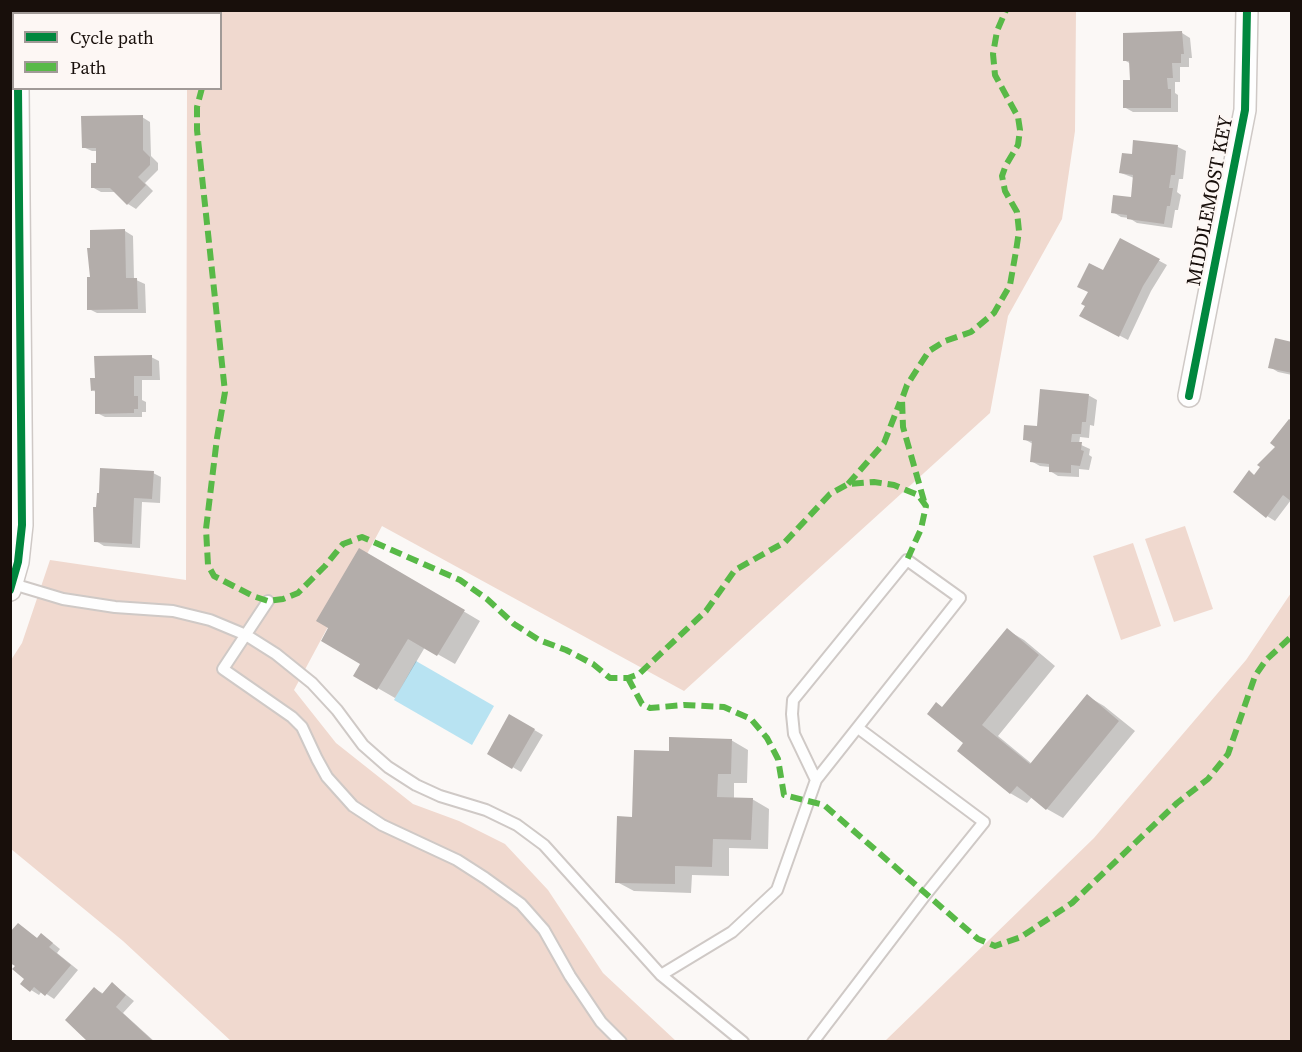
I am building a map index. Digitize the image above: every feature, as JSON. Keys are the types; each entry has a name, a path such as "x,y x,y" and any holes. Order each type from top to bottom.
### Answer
{"street":[{"name":"MIDDLEMOST KEY","path":"1189,396 1245,110 1247,10"},
{"path":"12,587 18,562 22,525 18,90"}],"lane":[{"path":"661,975 732,932 777,890 816,780 960,598 907,560 793,700 794,734 816,780"},
{"path":"12,587 63,599 115,607 173,611 210,620 246,635 276,654 312,683 337,710 363,745 388,767 416,785 440,796 486,810 516,825 544,845 661,975 743,1041"},
{"path":"268,602 223,669 292,717 302,727 327,777 353,806 382,825 457,860 521,904 544,930 570,976 601,1022 621,1041"},
{"path":"813,1041 984,822 858,728"}],"shaded area":[{"path":"1076,11 1075,131 1062,219 1008,316 990,413 684,691 382,526 294,690 336,743 413,804 459,821 505,844 548,890 603,973 676,1041 231,1041 123,941 11,849 11,660 22,643 50,560 186,580 187,90 222,90 222,12 188,12"},
{"path":"1185,526 1213,609 1174,622 1145,539"},
{"path":"1133,543 1161,626 1121,640 1093,556"},
{"path":"1291,593 1291,1041 885,1041 1094,838 1246,660"}],"water":[{"path":"416,661 494,706 472,745 394,700"}],"building":[{"path":"93,10 133,10 133,12 94,12"},
{"path":"1182,31 1184,54 1181,54 1181,63 1172,63 1173,78 1167,78 1168,89 1171,89 1171,108 1123,108 1123,80 1130,80 1129,61 1123,61 1123,33"},
{"path":"143,115 143,150 150,157 150,165 138,177 146,185 127,205 110,188 91,188 91,163 96,163 96,148 82,148 81,116"},
{"path":"1133,140 1178,145 1175,175 1171,175 1169,188 1173,188 1170,206 1167,206 1164,224 1127,219 1127,215 1111,213 1113,195 1131,197 1133,175 1119,173 1122,153 1132,154"},
{"path":"125,229 126,278 137,278 138,309 87,310 87,277 90,277 87,248 90,248 90,230"},
{"path":"1120,238 1160,259 1143,286 1119,337 1079,316 1085,306 1081,304 1088,292 1077,287 1089,263 1103,270"},
{"path":"1275,338 1292,342 1292,373 1268,368"},
{"path":"152,355 152,376 134,376 134,396 138,396 138,409 134,409 134,413 95,414 95,390 91,391 90,378 95,378 94,356"},
{"path":"1040,389 1089,394 1086,422 1082,422 1081,434 1072,434 1071,442 1082,442 1081,450 1084,451 1080,466 1071,465 1071,473 1049,472 1049,464 1030,462 1032,441 1023,440 1024,425 1037,426"},
{"path":"1289,419 1292,421 1292,502 1283,495 1266,518 1233,492 1249,470 1254,475 1260,467 1257,465 1275,447 1270,443"},
{"path":"100,468 154,471 152,499 134,498 132,544 94,542 93,507 96,507 97,493 99,493"},
{"path":"359,548 465,610 437,656 408,639 377,690 353,676 360,664 321,641 328,628 316,621"},
{"path":"1007,628 1039,655 982,725 1030,764 1087,694 1119,721 1046,810 1017,786 1010,794 957,751 963,743 927,714 936,702 942,707"},
{"path":"509,714 535,729 512,769 487,754"},
{"path":"669,737 732,739 731,774 718,774 717,797 753,798 751,840 713,839 712,867 675,866 675,884 615,883 617,816 632,817 634,750 669,751"},
{"path":"18,923 37,938 41,933 53,943 49,947 71,965 45,996 34,987 30,992 20,984 24,979 12,969 15,966 10,963 10,932"},
{"path":"112,982 126,995 116,1007 154,1042 88,1042 65,1020 94,987 102,994"}],"marked path":[{"path":"924,501 903,427 902,399 907,385 929,351 945,341 971,332 994,313 1010,285 1016,251 1019,231 1017,212 1005,191 1002,176 1018,145 1020,130 1018,117 995,75 993,54 997,31 1006,10"},
{"path":"201,90 197,107 197,130 225,392 206,529 208,565 214,576 253,596 268,601 283,599 298,593 343,544 362,537 460,580 487,599 514,624 539,640 566,650 593,664 610,678 628,678 639,674 706,611 735,570 785,542 830,494 848,484 874,482 894,485 918,495 926,506 921,529 907,560"},
{"path":"848,484 884,443 900,402"},
{"path":"628,678 642,704 650,708 684,705 724,707 751,719 767,738 778,759 784,795 824,805 978,939 995,946 1021,937 1072,903 1177,803 1208,779 1228,754 1255,676 1266,660 1292,636"}],"cycle path":[{"path":"1189,396 1245,110 1247,10"},
{"path":"10,590 18,562 22,525 18,90"}]}
